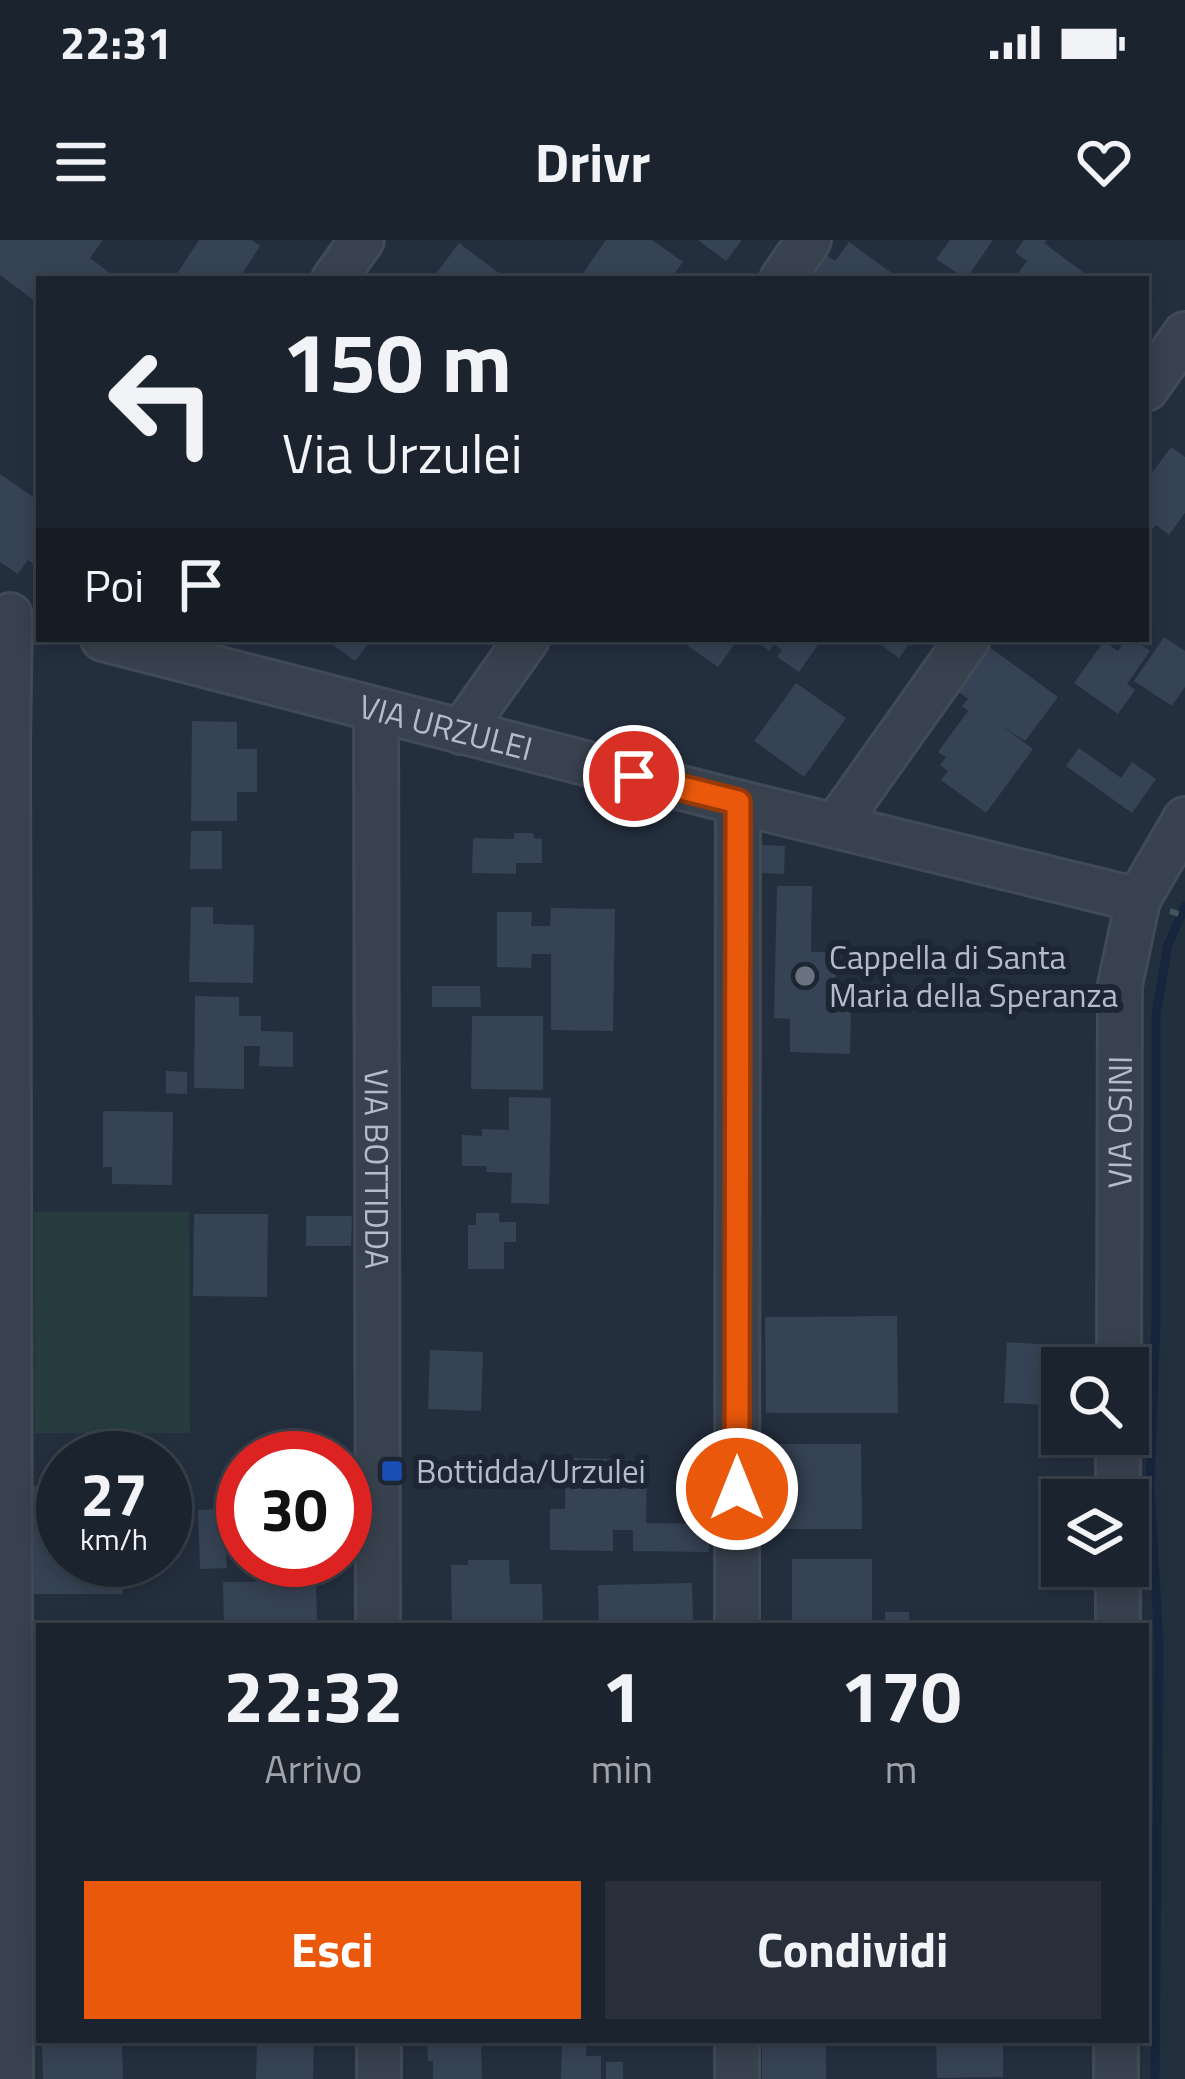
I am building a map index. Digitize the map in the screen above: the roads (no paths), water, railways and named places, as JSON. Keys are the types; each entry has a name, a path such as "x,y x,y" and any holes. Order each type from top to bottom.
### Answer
{"street":[{"path":"336,276 362,240"},
{"path":"784,276 809,240"},
{"path":"1149,385 1185,334"},
{"path":"10,2079 4,747 16,617"},
{"name":"VIA URZULEI","path":"115,642 1155,906"},
{"path":"461,732 525,642"},
{"path":"836,825 966,642"},
{"name":"VIA BOTTIDDA","path":"376,710 378,1623"},
{"path":"737,1623 738,802"},
{"name":"VIA OSINI","path":"1119,1347 1120,985 1155,906 1185,819"},
{"path":"1118,1587 1118,1623"},
{"path":"379,2043 379,2079"},
{"path":"737,2043 737,2079"},
{"path":"1116,2043 1116,2079"}],"waterway":[{"path":"1155,2079 1159,1647 1150,1487 1156,1318 1156,1014 1168,945 1185,906"}],"place":[{"name":"Cappella di Santa Maria della Speranza","path":"805,976"},
{"name":"Bottidda/Urzulei","path":"392,1471"}]}
